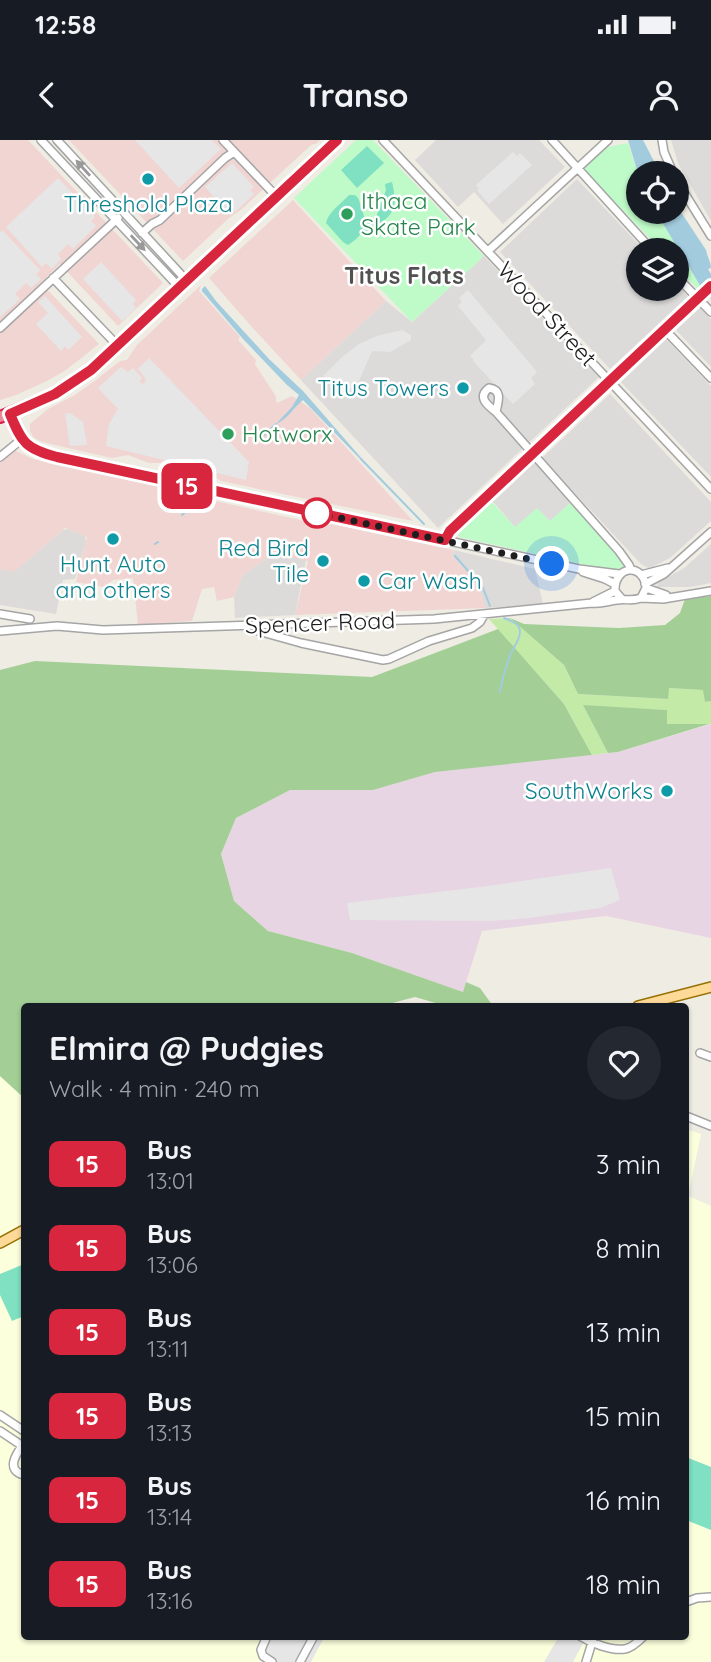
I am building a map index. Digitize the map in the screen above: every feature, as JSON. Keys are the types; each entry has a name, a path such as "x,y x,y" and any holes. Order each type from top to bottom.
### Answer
{"highway":[{"path":"5,416 66,388 91,370 337,140"}],"main road":[{"path":"649,1003 711,986"},
{"path":"0,1243 21,1232"}],"street":[{"path":"41,140 183,284"},
{"path":"57,140 142,233 183,284"},
{"path":"223,140 276,196"},
{"name":"Wood Street","path":"383,140 711,489"},
{"path":"552,140 641,238"},
{"path":"488,251 608,140"},
{"path":"662,140 668,161"},
{"path":"142,233 160,220 234,152"},
{"path":"689,200 711,236"},
{"path":"0,328 123,212"},
{"path":"53,278 118,346"},
{"path":"445,540 450,531 711,286"},
{"path":"689,290 711,312"},
{"path":"666,330 711,378"},
{"path":"496,412 625,558 631,570 645,579 646,586 641,598"},
{"path":"5,416 35,451 57,457 579,569 619,574 631,570"},
{"path":"0,457 22,439"},
{"path":"641,575 668,568 683,558 711,531"},
{"path":"646,586 664,574 668,568"},
{"path":"579,569 605,579 622,599 630,601 711,592"},
{"path":"615,588 619,574"},
{"path":"646,586 670,597"},
{"name":"Spencer Road","path":"592,603 615,588"},
{"name":"Spencer Road","path":"0,631 70,626 103,630 421,620 601,604 622,599"},
{"path":"0,614 30,619"},
{"path":"255,625 258,631 266,634 383,660 429,641 472,628 484,615"},
{"path":"699,1053 711,1057"},
{"path":"689,1117 711,1126"},
{"path":"0,1415 21,1429"},
{"path":"0,1431 21,1443"},
{"path":"21,1450 13,1463 21,1475"},
{"path":"689,1601 711,1597"},
{"path":"265,1640 261,1650 263,1656 272,1662"},
{"path":"300,1662 312,1640"},
{"path":"586,1662 593,1640 625,1649 640,1640"}],"shaded area":[{"path":"0,140 28,140 163,283 118,326 60,264 41,283 99,344 47,381 0,400"},
{"path":"69,140 320,140 311,145 183,261"},
{"path":"135,140 212,140 221,149 179,188"},
{"path":"436,140 539,140 565,167 503,224 474,192 458,207 415,160"},
{"path":"671,140 711,140 711,221 689,182 689,161 677,161"},
{"path":"513,152 517,156 520,153 532,165 489,204 476,185"},
{"path":"232,163 254,187 250,190 254,194 235,212 232,208 228,212 205,187"},
{"path":"58,178 95,217 91,221 96,226 73,249 68,244 58,254 61,259 52,269 46,263 42,267 6,227"},
{"path":"577,179 633,238 626,238 626,301 683,301 610,369 500,252"},
{"path":"293,200 386,301 301,380 209,278"},
{"path":"2,230 40,270 36,274 41,279 31,288 26,283 15,294 20,299 0,317 0,233"},
{"path":"483,255 599,377 438,528 301,380 386,301 412,322"},
{"path":"101,262 136,300 133,304 136,308 122,321 83,279"},
{"path":"201,285 199,291 240,337 238,340 256,360 255,364 275,395 277,403 292,396 310,408 413,521 221,481 204,472 170,463 149,463 128,455 112,458 42,442 33,437 30,424 120,361 127,360 137,345"},
{"path":"468,290 537,372 531,378 535,384 513,404 470,356 486,340 458,306 462,302 459,298"},
{"path":"45,296 82,337 68,350 65,346 61,351 36,324 48,313 38,302"},
{"path":"700,308 711,319 711,367 676,330"},
{"path":"402,330 411,335 411,340 390,352 372,351 359,381 342,396 323,376 359,344"},
{"path":"666,339 711,386 711,477 621,382"},
{"path":"149,358 249,462 246,480 106,446 109,424 118,409 98,388 121,367 128,372 133,368 142,378 139,382 144,384 146,379 138,369"},
{"path":"610,394 711,502 711,521 670,558 648,568 641,564 542,458"},
{"path":"70,413 83,422 87,445 70,446 65,414"},
{"path":"14,450 33,459 208,497 211,500 454,550 452,556 479,588 486,608 295,615 308,561 274,553 243,575 234,597 217,601 214,587 202,589 192,621 138,625 133,578 113,580 104,587 76,582 87,537 68,529 65,528 14,572 0,569 0,462"},
{"path":"532,456 570,503 550,522 515,527 489,497"},
{"path":"68,529 85,536 86,542 75,579 63,580 56,614 0,605 0,568 16,570 63,530"},
{"path":"711,544 711,583 690,587 657,587 658,582 683,569"},
{"path":"454,550 535,569 543,604 486,608 479,588 452,556"},
{"path":"274,553 306,560 295,615 235,618 234,597 243,575"},
{"name":"SouthWorks","path":"711,724 711,938 606,916 482,931 463,992 352,953 268,931 234,901 221,854 236,818 290,790 373,790 435,772 618,752"},
{"path":"611,868 620,900 600,908 529,918 491,921 350,920 347,903 488,886"},
{"path":"0,1076 21,1095 21,1640 689,1640 689,1196 711,1206 711,1662 0,1662"},
{"path":"689,1130 701,1134 689,1191"},
{"path":"261,1640 323,1640 311,1662 264,1662 258,1658"},
{"path":"557,1640 585,1640 573,1662 544,1662"}],"green space":[{"path":"356,140 373,140 483,255 412,322 294,198"},
{"path":"628,143 634,161 626,161 626,214 582,168 603,148"},
{"path":"367,146 384,163 357,188 341,170"},
{"name":"Ithaca Skate Park","path":"392,182 395,202 392,212 377,226 348,245 326,223 332,212 349,195 358,198 366,223 376,217 386,190 385,184"},
{"path":"636,224 663,224 672,238 649,238"},
{"path":"689,267 701,287 698,289 689,280"},
{"path":"490,500 515,527 537,508 550,521 570,503 618,555 626,568 613,571 459,537 458,530"},
{"path":"711,596 711,701 705,702 703,690 669,688 668,699 578,694 564,665 510,618 524,624 619,628 665,625 680,613 685,599"},
{"path":"510,618 564,665 578,694 668,699 668,688 704,690 705,702 711,701 711,724 667,724 666,710 584,706 608,753 592,755 564,704 489,619"},
{"path":"498,629 564,704 592,755 435,772 373,790 290,790 236,818 221,854 234,901 268,931 352,953 463,992 466,982 480,988 491,1003 436,1003 415,997 392,1003 21,1003 21,1095 0,1076 0,670 35,661 372,677"},
{"path":"583,705 667,710 667,724 709,724 608,753"},
{"path":"21,1265 21,1317 12,1321 0,1295 0,1274"},
{"path":"689,1458 711,1467 711,1530 689,1521"}],"water":[{"path":"628,140 643,140 654,161 634,161"},
{"path":"663,224 689,224 706,250 711,266 708,269 711,274 711,299 689,267 689,238 672,238"},
{"path":"205,286 269,359 303,391 362,461 303,400 284,420 276,424 299,395 243,339 202,291"}],"waterway":[{"path":"264,435 276,424"},
{"path":"361,459 424,524"},
{"path":"182,515 201,498"},
{"path":"455,556 483,588 490,606"},
{"path":"500,692 507,663 520,632 517,624 504,618"}],"bus line":[{"name":"15","path":"337,140 91,370 55,394 10,414 25,443 35,451 57,457 445,540 450,531 711,286"}],"place":[{"name":"Threshold Plaza","path":"148,179"},
{"name":"Ithaca Skate Park","path":"347,214"},
{"name":"Titus Towers","path":"463,388"},
{"name":"Hotworx","path":"228,434"},
{"name":"Hunt Auto and others","path":"113,539"},
{"name":"Red Bird Tile","path":"323,561"},
{"name":"Car Wash","path":"364,581"},
{"name":"SouthWorks","path":"667,791"}],"district":[{"name":"Titus Flats","path":"404,276"}],"route":[{"path":"317,513 552,564"}]}
